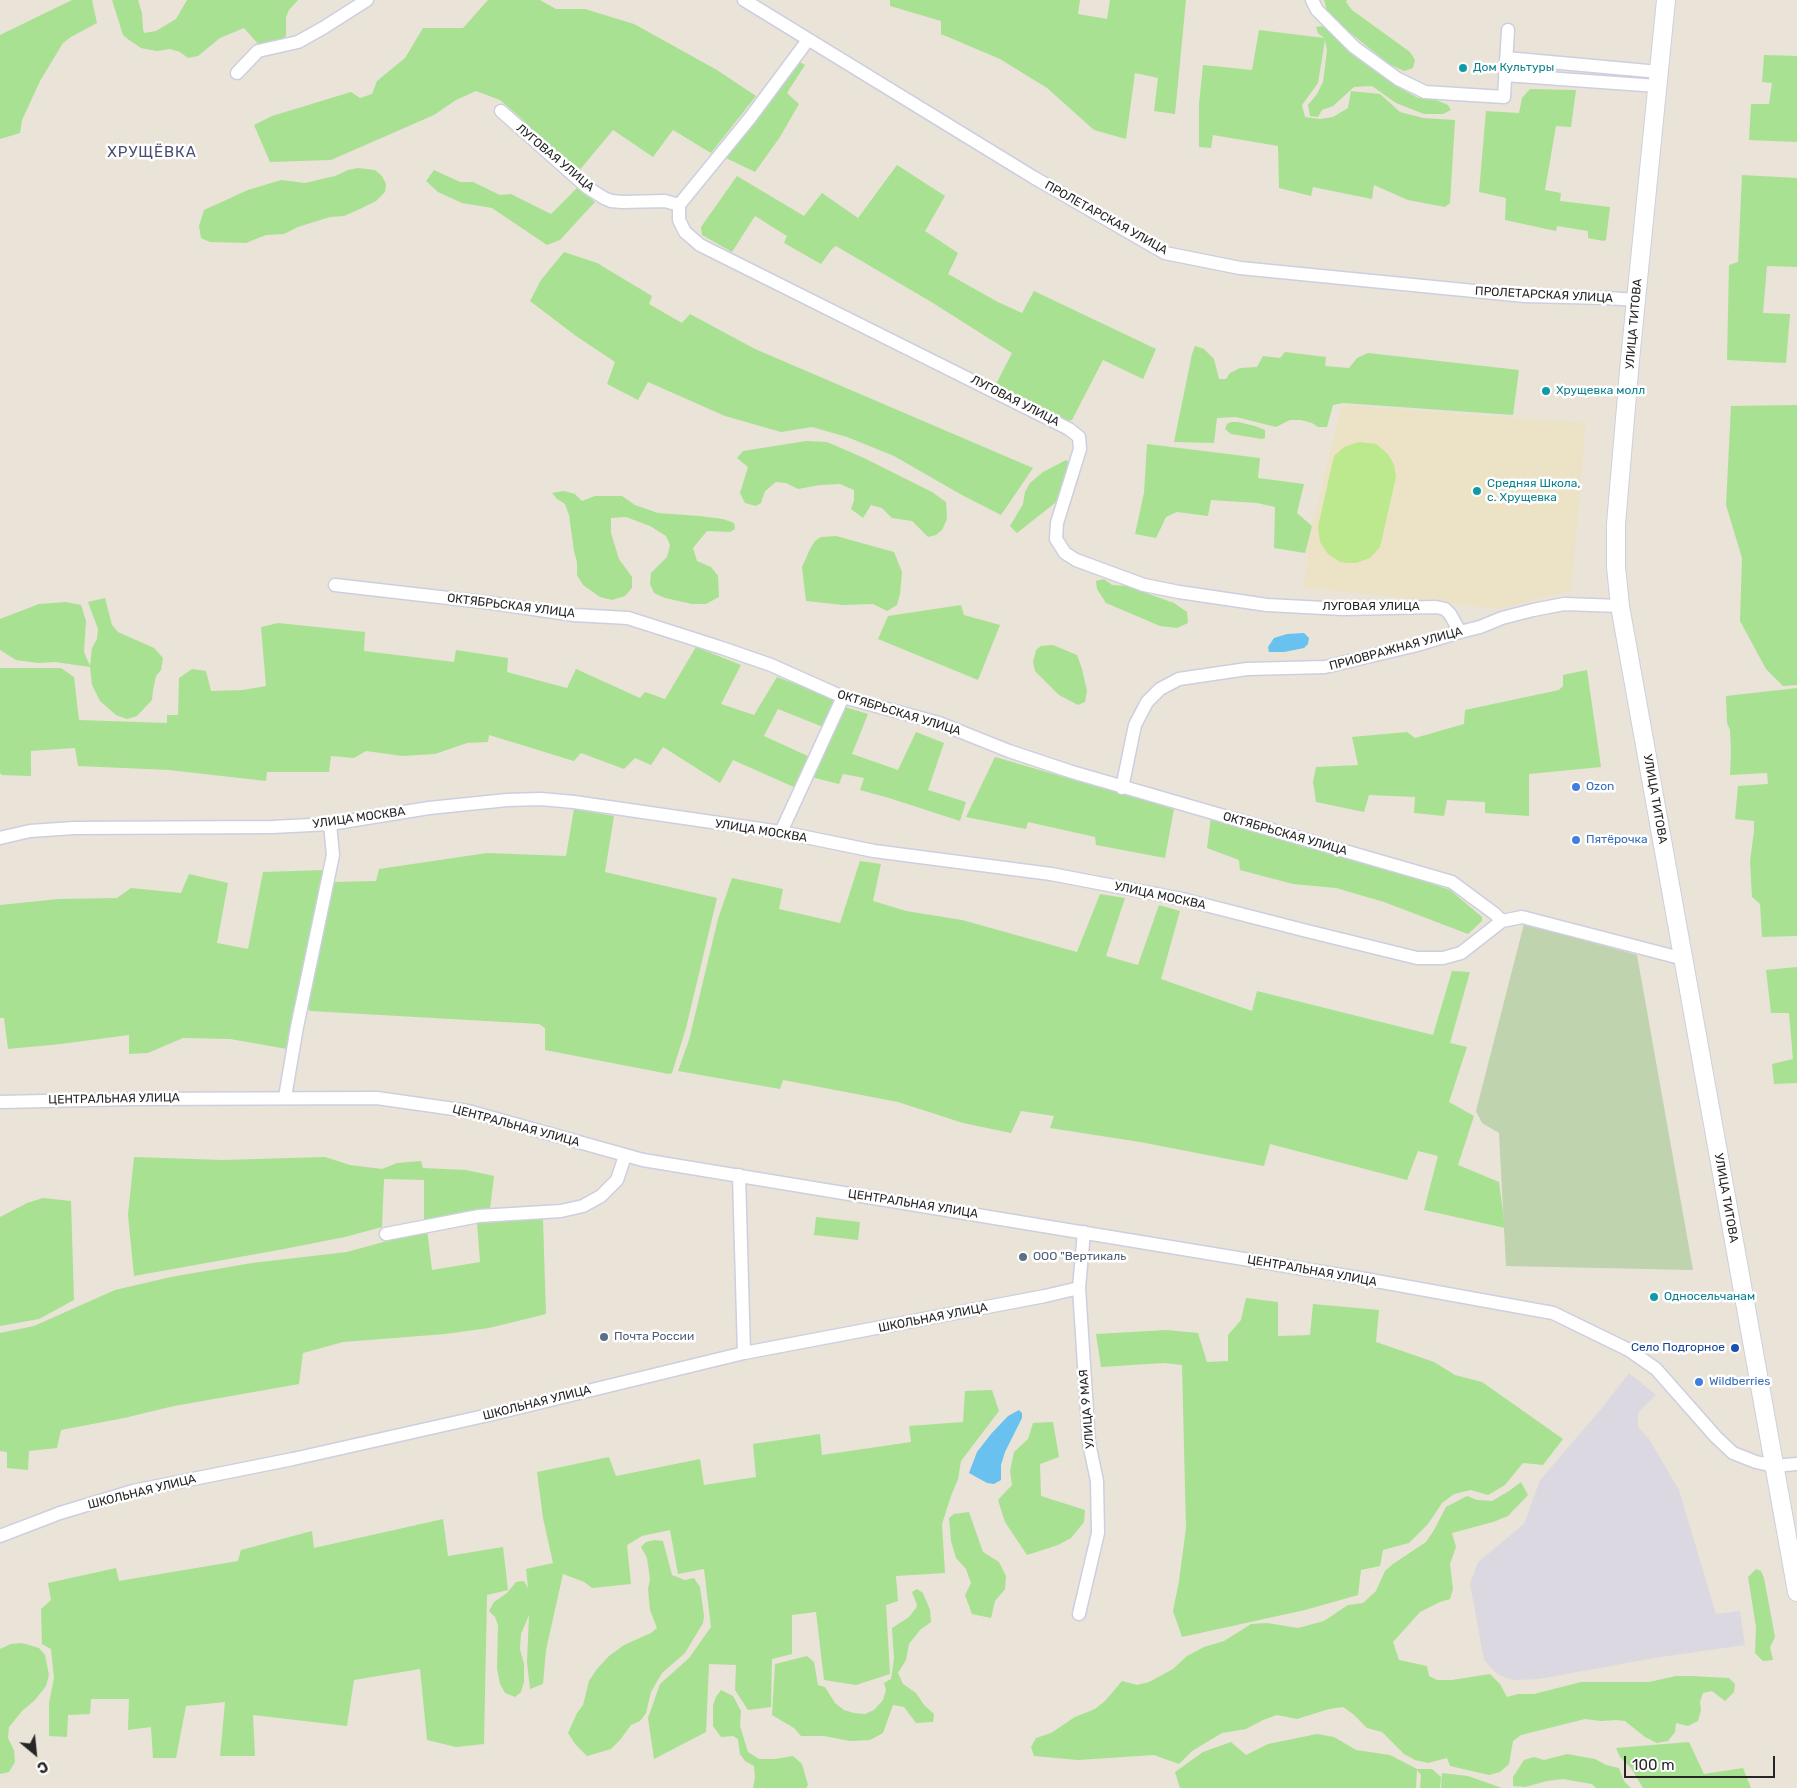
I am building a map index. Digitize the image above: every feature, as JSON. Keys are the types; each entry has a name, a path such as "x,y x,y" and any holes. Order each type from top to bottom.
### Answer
{"main road":[{"name":"УЛИЦА ТИТОВА","path":"1666,0 1616,524 1616,568 1620,606 1797,1592"}],"street":[{"path":"237,73 258,51 298,42 367,0"},
{"name":"ПРОЛЕТАРСКАЯ УЛИЦА","path":"744,0 1033,177 1165,253 1240,268 1525,296 1636,300"},
{"path":"1311,0 1317,10 1354,47 1398,79 1425,92 1504,97 1508,30"},
{"path":"679,205 750,118 808,40"},
{"path":"1506,58 1658,79"},
{"path":"1505,75 1658,79"},
{"name":"ЛУГОВАЯ УЛИЦА","path":"501,111 588,188 604,198 622,202 665,201 679,205 679,220 684,232 700,245 867,330 1008,397 1069,429 1079,437 1080,449 1057,523 1056,539 1065,553 1076,560 1144,585 1267,605 1343,609 1436,607 1445,609 1450,614 1460,632"},
{"name":"ОКТЯБРЬСКАЯ УЛИЦА","path":"335,585 574,614 628,618 770,665 843,697 939,723 1010,751 1122,788 1452,882 1502,921"},
{"name":"ПРИОВРАЖНАЯ УЛИЦА","path":"1122,788 1135,726 1147,702 1160,689 1179,679 1248,669 1325,667 1417,645 1480,627 1502,618 1564,604 1620,606"},
{"path":"781,832 843,697"},
{"name":"УЛИЦА МОСКВА","path":"0,838 30,831 74,828 272,827 330,824 429,808 508,800 541,799 574,802 781,832 874,851 1051,874 1182,899 1417,958 1443,958 1461,953 1502,921"},
{"path":"285,1097 297,1027 333,855 330,824"},
{"path":"1502,921 1522,917 1684,959"},
{"name":"ЦЕНТРАЛЬНАЯ УЛИЦА","path":"0,1102 285,1097 377,1098 468,1111 625,1156 1084,1232 1553,1313 1629,1350 1656,1368 1716,1437 1733,1453 1756,1462 1774,1466 1797,1464"},
{"path":"386,1234 479,1216 561,1211 583,1206 601,1196 616,1180 625,1156"},
{"path":"739,1175 744,1353"},
{"name":"УЛИЦА 9 МАЯ","path":"1079,1614 1098,1533 1097,1481 1089,1443 1079,1288 1084,1232"},
{"name":"ШКОЛЬНАЯ УЛИЦА","path":"0,1536 60,1513 133,1491 292,1459 493,1414 744,1353 1079,1288"}],"shaded area":[{"path":"1342,405 1586,423 1571,590 1499,609 1303,587 1309,555 1305,553"},
{"path":"1629,1373 1656,1395 1638,1413 1638,1427 1649,1439 1679,1490 1716,1614 1740,1611 1745,1645 1654,1658 1539,1679 1513,1680 1498,1675 1484,1660 1470,1584 1478,1562 1524,1524 1540,1480 1602,1408"}],"green space":[{"path":"72,0 92,0 97,23 63,43 40,81 22,120 20,133 0,139 0,35"},
{"path":"112,0 138,0 142,13 144,33 156,31 176,19 187,0 298,0 289,10 286,17 286,36 282,41 259,45 244,28 220,38 198,56 188,58 180,52 170,49 157,51 141,48 129,40 123,35"},
{"path":"488,0 540,0 556,9 585,9 634,24 717,70 756,96 711,153 673,130 653,157 613,130 578,172 500,100 476,91 456,100 434,115 331,160 270,162 254,125 272,116 351,92 360,98 372,94 377,81 405,58 423,28 463,28"},
{"path":"890,0 1080,0 1078,14 1107,19 1110,0 1186,0 1175,114 1154,111 1158,78 1135,73 1126,139 1094,130 1047,88 1000,59 941,34 941,21 890,6"},
{"path":"1324,0 1347,0 1346,2 1352,10 1410,52 1415,60 1413,68 1404,71 1389,64 1328,15"},
{"path":"1323,26 1361,61 1396,86 1418,98 1434,99 1448,105 1451,110 1443,114 1424,114 1396,103 1372,86 1354,87 1333,106 1322,110 1318,117 1310,116 1308,105 1317,94 1323,82 1327,50 1325,40 1318,83 1302,105 1305,117 1320,119 1333,117 1348,108 1351,91 1380,94 1400,112 1423,118 1455,120 1450,203 1445,207 1408,200 1374,185 1372,199 1313,187 1311,196 1279,188 1278,146 1213,135 1211,148 1199,147 1199,104 1203,65 1252,70 1259,30 1324,38 1318,33 1316,27"},
{"path":"1764,55 1797,56 1797,142 1749,140 1751,104 1769,104 1772,83 1762,82"},
{"path":"798,61 805,65 787,93 799,104 780,137 755,172 726,158"},
{"path":"1530,89 1576,90 1571,127 1556,126 1545,190 1561,193 1560,201 1610,207 1606,240 1588,238 1588,231 1557,226 1556,231 1505,220 1506,198 1479,192 1486,111 1519,113 1522,98"},
{"path":"897,165 945,196 925,231 958,253 948,274 1022,313 1034,291 1156,349 1143,379 1103,360 1072,420 1065,422 995,386 1012,353 933,303 836,246 821,264 784,243 787,236 755,216 732,252 702,235 701,227 737,176 804,216 822,193 858,218"},
{"path":"358,168 375,170 382,176 386,184 385,192 376,201 362,208 344,216 330,217 298,227 284,234 266,235 246,243 210,242 201,238 199,226 204,210 248,190 281,180 305,183"},
{"path":"434,170 460,182 473,182 500,195 511,194 551,214 577,188 595,202 560,240 547,245 492,208 462,203 438,192 426,181"},
{"path":"1742,175 1797,178 1797,267 1767,266 1763,313 1790,314 1786,363 1727,360 1729,265 1738,262"},
{"path":"564,252 597,263 652,296 649,304 682,323 690,314 755,349 1033,468 1001,515 894,456 847,437 812,427 781,432 725,416 648,382 638,400 607,384 615,362 576,336 530,301 541,280"},
{"path":"1195,346 1204,349 1214,359 1219,379 1226,379 1230,373 1240,368 1257,367 1263,356 1280,358 1285,352 1326,357 1325,366 1349,368 1357,358 1368,353 1519,370 1513,415 1343,403 1333,405 1327,427 1318,427 1301,420 1290,420 1276,427 1236,417 1217,418 1214,443 1174,442"},
{"path":"1797,405 1797,685 1783,686 1766,669 1740,621 1742,558 1726,505 1731,406"},
{"path":"1231,422 1255,426 1265,430 1265,438 1231,434 1225,429 1227,424"},
{"path":"806,441 827,442 932,492 946,502 947,519 942,530 936,535 928,537 912,521 892,518 882,508 871,505 863,518 851,509 854,500 854,490 840,484 798,489 786,483 776,482 765,491 761,503 756,506 745,503 740,493 748,467 737,458 743,451"},
{"path":"1359,442 1376,444 1388,454 1394,465 1396,477 1380,547 1370,558 1356,563 1348,563 1340,562 1328,554 1320,542 1318,527 1334,456 1344,447"},
{"path":"1147,444 1260,458 1258,478 1304,484 1297,513 1312,526 1305,553 1274,548 1275,507 1257,503 1211,500 1208,516 1177,512 1166,517 1156,538 1135,534 1144,493"},
{"path":"1066,460 1070,463 1062,492 1055,503 1017,533 1010,526 1023,504 1025,492 1030,483 1043,472"},
{"path":"564,491 575,494 582,501 595,496 622,496 635,505 658,513 723,519 734,523 735,529 730,532 707,531 693,548 697,561 711,567 718,576 719,597 706,604 692,604 665,598 654,593 650,584 651,573 667,557 670,545 666,536 650,526 626,517 611,518 611,533 619,559 632,577 632,588 625,596 612,600 600,597 583,585 577,575 577,562 569,515 565,504 552,493"},
{"path":"836,536 894,552 902,572 897,605 887,611 873,604 843,605 806,601 802,567 810,549 815,541 821,537"},
{"path":"1104,579 1112,585 1126,586 1174,603 1187,612 1188,623 1177,628 1160,626 1106,603 1097,589 1096,581"},
{"path":"105,598 112,625 118,632 154,648 163,658 161,670 156,676 152,700 137,716 127,719 116,715 100,701 92,685 90,667 55,662 38,663 16,660 0,650 0,619 39,604 66,602 81,605 86,621 84,652 90,666 92,648 97,639 98,629 88,602"},
{"path":"961,605 964,615 1000,625 978,680 878,639 888,616"},
{"path":"278,623 365,632 364,651 454,662 456,650 508,658 507,672 567,688 576,669 640,698 645,692 665,699 696,647 741,665 721,704 754,715 777,677 836,699 823,727 778,709 764,736 810,757 796,788 733,760 720,783 663,747 651,765 635,758 624,769 581,753 574,761 489,735 488,742 467,743 435,754 402,756 366,751 354,758 331,756 329,772 267,772 266,781 169,770 78,766 75,748 31,751 31,776 2,775 0,773 0,668 61,668 74,677 79,720 167,723 167,715 178,715 179,678 192,669 206,671 211,691 243,690 266,686 261,627"},
{"path":"1053,645 1077,655 1087,691 1085,702 1078,705 1059,695 1035,671 1033,662 1036,650 1041,646"},
{"path":"1587,670 1601,767 1529,774 1529,816 1485,813 1485,802 1447,800 1444,816 1414,813 1415,797 1369,795 1364,812 1316,802 1313,782 1316,767 1358,765 1352,737 1407,732 1415,738 1464,724 1465,710 1559,690 1563,686 1563,675"},
{"path":"1797,688 1797,936 1762,937 1760,904 1752,897 1750,861 1754,821 1735,819 1738,786 1768,784 1767,773 1730,775 1730,730 1727,723 1726,696"},
{"path":"845,707 868,714 852,754 898,770 916,732 944,743 928,790 966,802 960,821 860,790 864,778 843,774 839,784 811,777"},
{"path":"995,757 1174,809 1165,858 1096,845 1095,837 1028,822 1026,829 966,817"},
{"path":"574,809 614,816 605,872 717,898 686,1028 672,1073 669,1074 545,1050 545,1028 539,1024 310,1011 307,1008 334,882 376,881 379,869 487,853 566,856"},
{"path":"1211,817 1450,890 1482,917 1482,921 1468,934 1384,902 1336,888 1293,884 1240,870 1239,860 1207,848"},
{"path":"860,861 881,864 873,901 906,911 962,920 1077,952 1100,894 1125,898 1106,956 1138,965 1159,905 1180,911 1161,979 1252,1011 1257,991 1433,1035 1452,971 1470,972 1450,1043 1467,1047 1449,1102 1474,1116 1458,1165 1499,1182 1505,1228 1424,1210 1438,1156 1418,1151 1407,1180 1270,1144 1264,1166 1140,1142 1050,1128 1054,1116 1021,1111 1011,1133 963,1123 898,1102 783,1080 780,1089 678,1071 689,1040 718,919 732,878 783,889 779,909 840,923"},
{"path":"324,870 287,1049 230,1039 183,1038 148,1053 129,1054 129,1035 8,1049 4,1018 0,1018 0,905 59,899 117,898 131,888 181,893 189,874 228,883 217,943 248,949 263,872"},
{"path":"1524,924 1637,955 1693,1270 1506,1266 1499,1133 1482,1123 1476,1111"},
{"path":"1797,967 1797,1083 1774,1084 1772,1064 1793,1059 1789,1013 1771,1013 1766,970"},
{"path":"134,1157 223,1160 325,1157 350,1165 382,1169 397,1163 421,1161 423,1168 466,1170 494,1176 490,1209 465,1211 424,1221 424,1180 384,1179 382,1227 345,1237 134,1276 128,1215"},
{"path":"43,1198 71,1201 74,1300 39,1319 0,1326 0,1217 27,1203"},
{"path":"816,1217 860,1222 858,1240 814,1235"},
{"path":"543,1219 546,1314 489,1328 445,1334 343,1342 303,1353 299,1384 174,1406 61,1430 57,1448 29,1451 28,1470 7,1468 7,1452 0,1451 0,1333 34,1326 115,1290 171,1277 252,1263 347,1252 427,1230 432,1270 480,1262 477,1222"},
{"path":"1246,1298 1278,1302 1278,1336 1310,1335 1313,1304 1379,1310 1376,1342 1434,1362 1455,1375 1482,1382 1563,1439 1543,1465 1523,1463 1505,1485 1488,1495 1471,1490 1454,1494 1442,1503 1428,1524 1409,1543 1383,1550 1380,1566 1361,1570 1358,1595 1305,1610 1182,1637 1173,1611 1186,1528 1182,1365 1164,1363 1101,1367 1096,1334 1166,1330 1198,1333 1207,1362 1228,1361 1228,1335 1241,1320"},
{"path":"992,1390 999,1411 961,1461 958,1479 942,1524 945,1573 896,1576 898,1601 886,1605 890,1674 856,1685 824,1680 816,1612 792,1615 792,1654 772,1659 771,1707 748,1710 735,1690 736,1665 709,1664 706,1732 654,1759 648,1718 660,1684 689,1658 711,1627 704,1569 678,1574 670,1530 642,1536 627,1545 631,1584 592,1588 584,1582 563,1574 546,1650 543,1684 530,1689 527,1662 529,1615 521,1634 520,1649 524,1664 524,1682 521,1692 515,1697 505,1693 500,1684 497,1669 498,1625 495,1617 489,1611 494,1602 507,1593 516,1582 524,1581 528,1588 526,1569 553,1563 543,1518 537,1472 609,1457 616,1476 700,1459 704,1485 756,1477 753,1444 820,1434 822,1455 911,1442 909,1426 963,1422 965,1391"},
{"path":"1053,1422 1059,1457 1040,1464 1041,1496 1085,1510 1084,1522 1071,1538 1058,1545 1027,1555 1005,1522 998,1500 1012,1485 1010,1471 1014,1452 1028,1439 1033,1423"},
{"path":"1521,1482 1528,1495 1508,1516 1452,1533 1456,1547 1450,1564 1453,1589 1450,1599 1420,1612 1393,1642 1399,1660 1427,1666 1429,1676 1437,1680 1452,1680 1490,1674 1500,1684 1507,1697 1518,1694 1534,1694 1581,1682 1649,1682 1676,1676 1729,1678 1735,1684 1734,1692 1725,1701 1712,1691 1703,1693 1698,1721 1688,1726 1676,1723 1675,1732 1668,1741 1657,1743 1645,1737 1625,1721 1616,1720 1585,1719 1521,1735 1513,1741 1509,1764 1500,1772 1489,1775 1450,1766 1447,1758 1428,1763 1415,1760 1404,1754 1382,1732 1367,1728 1343,1707 1329,1709 1297,1719 1277,1715 1246,1729 1222,1733 1192,1751 1179,1764 1154,1755 1078,1760 1034,1756 1031,1747 1036,1738 1051,1733 1075,1717 1095,1709 1105,1701 1122,1681 1137,1685 1149,1682 1173,1669 1187,1656 1204,1647 1224,1641 1251,1624 1267,1623 1298,1628 1324,1621 1348,1605 1363,1603 1376,1591 1385,1571 1426,1542 1446,1507 1467,1496 1477,1500 1492,1501"},
{"path":"969,1512 983,1552 999,1562 1006,1576 1005,1589 995,1601 991,1618 972,1614 965,1595 971,1583 966,1569 956,1558 951,1541 949,1518 954,1514"},
{"path":"443,1519 448,1556 503,1547 508,1590 487,1595 484,1744 456,1747 427,1740 420,1669 354,1680 347,1726 253,1715 255,1756 220,1756 225,1702 186,1706 176,1758 153,1758 151,1727 128,1730 129,1699 91,1699 90,1714 68,1715 67,1737 49,1736 49,1703 54,1678 51,1649 42,1644 41,1609 51,1600 48,1583 116,1568 119,1581 238,1561 241,1550 312,1531 314,1548"},
{"path":"663,1541 672,1575 685,1580 694,1578 700,1587 704,1616 703,1623 685,1653 662,1673 651,1692 646,1713 640,1721 631,1725 611,1749 587,1756 575,1744 568,1733 577,1713 583,1705 589,1681 609,1656 624,1645 651,1633 657,1628 650,1610 648,1589 650,1579 647,1558 641,1547 646,1542"},
{"path":"1756,1569 1761,1571 1764,1578 1775,1637 1770,1647 1773,1660 1763,1661 1755,1653 1756,1627 1748,1577"},
{"path":"917,1589 923,1593 930,1610 931,1622 920,1630 909,1644 906,1660 898,1673 903,1684 916,1693 924,1705 934,1714 933,1722 916,1723 904,1707 893,1705 883,1733 870,1740 850,1741 824,1736 801,1736 794,1728 772,1715 775,1664 807,1656 814,1662 818,1685 825,1687 835,1703 844,1710 854,1713 865,1714 874,1710 883,1700 886,1690 884,1683 891,1679 894,1659 892,1628 909,1617 916,1608 917,1605 912,1592"},
{"path":"22,1643 39,1648 45,1655 49,1675 46,1686 9,1727 8,1738 14,1750 15,1762 9,1772 0,1774 0,1649 11,1644"},
{"path":"721,1690 733,1696 741,1711 740,1726 748,1752 759,1759 793,1756 802,1764 808,1785 806,1788 753,1788 755,1778 754,1766 745,1761 740,1754 738,1739 733,1736 721,1737 713,1726 713,1705"},
{"path":"1317,1734 1334,1737 1356,1750 1390,1755 1417,1769 1432,1769 1441,1777 1440,1788 1420,1788 1421,1775 1417,1770 1416,1788 1180,1788 1175,1772 1203,1752 1231,1742 1246,1755 1268,1744"},
{"path":"1689,1742 1704,1774 1743,1768 1751,1788 1643,1788 1631,1768 1620,1757 1616,1748"},
{"path":"1567,1754 1595,1759 1606,1765 1619,1768 1624,1781 1631,1788 1596,1788 1592,1784 1563,1779 1525,1787 1513,1786 1513,1777 1524,1760 1534,1757 1544,1760"},
{"path":"1442,1773 1468,1776 1502,1788 1441,1788"}],"water":[{"path":"1304,633 1309,638 1308,644 1304,648 1284,652 1269,652 1268,647 1274,638 1287,634"},
{"path":"1019,1410 1022,1413 1022,1418 1005,1452 1001,1465 1001,1480 994,1484 987,1483 969,1473 977,1452 991,1434 1008,1416"}],"place":[{"name":"Дом Культуры","path":"1463,68"},
{"name":"Хрущевка молл","path":"1546,391"},
{"name":"Средняя Школа, с. Хрущевка","path":"1477,491"},
{"name":"Ozon","path":"1576,787"},
{"name":"Пятёрочка","path":"1576,840"},
{"name":"ООО \"Вертикаль","path":"1023,1257"},
{"name":"Односельчанам","path":"1654,1297"},
{"name":"Почта России","path":"604,1337"},
{"name":"Село Подгорное","path":"1735,1348"},
{"name":"Wildberries","path":"1699,1382"}],"district":[{"name":"ХРУЩЁВКА","path":"152,153"}]}
